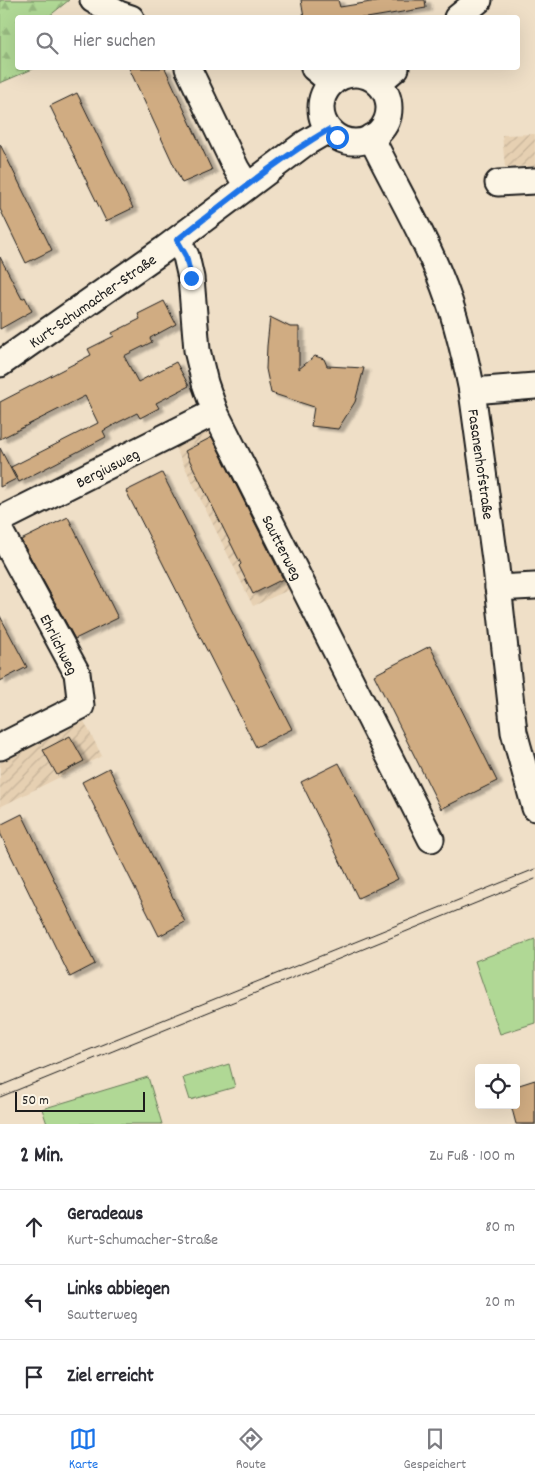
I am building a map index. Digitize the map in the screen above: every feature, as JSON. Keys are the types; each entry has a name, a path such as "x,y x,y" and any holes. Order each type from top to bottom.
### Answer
{"street":[{"path":"93,0 122,15"},
{"path":"460,15 478,0"},
{"path":"189,70 236,168 247,186"},
{"path":"360,74 369,77 387,75 386,96 388,112 386,122 380,131 371,138 360,141 348,141 337,137 328,130 323,121 321,111 325,91 323,75 340,77 360,74"},
{"name":"Kurt-Schumacher-Straße","path":"2,358 177,240 304,144 328,130"},
{"name":"Fasanenhofstraße","path":"371,138 439,273 455,319 472,391 498,588 514,732 535,808"},
{"path":"498,183 535,181"},
{"name":"Sautterweg","path":"177,240 186,256 191,278 197,350 214,412 431,839"},
{"path":"472,391 535,386"},
{"name":"Bergiusweg","path":"0,520 214,412"},
{"name":"Ehrlichweg","path":"0,532 78,673 81,706 0,747"},
{"path":"498,588 535,586"}],"shaded area":[{"path":"535,134 535,166 505,167 502,135"},
{"path":"211,425 293,588 253,606 173,443"},
{"path":"84,721 102,756 0,807 0,763"}],"green space":[{"path":"0,0 69,0 50,15 15,15 15,70 30,70 0,83"},
{"path":"535,939 535,1023 500,1034 475,961"},
{"path":"229,1064 235,1087 190,1100 183,1078"},
{"path":"148,1077 162,1124 47,1124 42,1109"}],"building":[{"path":"301,0 338,0 340,7 383,0 425,0 426,8 385,15 304,15"},
{"path":"130,70 166,70 212,170 182,183"},
{"path":"77,93 133,208 106,221 50,106"},
{"path":"0,144 52,250 26,263 0,209"},
{"path":"0,257 22,299 25,297 32,311 0,329"},
{"path":"164,301 176,324 150,338 152,342 124,356 138,382 176,362 189,386 156,403 159,408 140,418 137,413 119,422 103,431 106,437 19,482 11,467 98,423 85,396 0,439 0,402 91,355 88,349 114,336 112,333 140,319 138,314"},
{"path":"270,317 290,327 299,327 299,369 315,356 324,359 327,366 364,368 355,402 338,429 311,426 314,407 271,393 266,369"},
{"path":"212,437 283,579 253,594 239,566 241,564 185,451"},
{"path":"0,448 16,479 0,487"},
{"path":"162,473 292,729 256,747 126,491"},
{"path":"68,517 118,618 75,639 21,540"},
{"path":"0,616 27,667 0,681"},
{"path":"430,646 497,781 441,809 374,675"},
{"path":"70,736 84,761 57,775 43,750"},
{"path":"339,763 398,879 358,898 301,782"},
{"path":"109,768 185,922 159,936 82,782"},
{"path":"22,814 95,964 70,977 0,833 0,825"},
{"path":"535,1080 535,1124 516,1124 512,1109 520,1109 520,1085"}],"tram line":[{"path":"0,1086 535,869"},
{"path":"0,1097 535,879"}],"route":[{"path":"191,278 186,256 177,240 304,144 328,130 337,137"}]}
